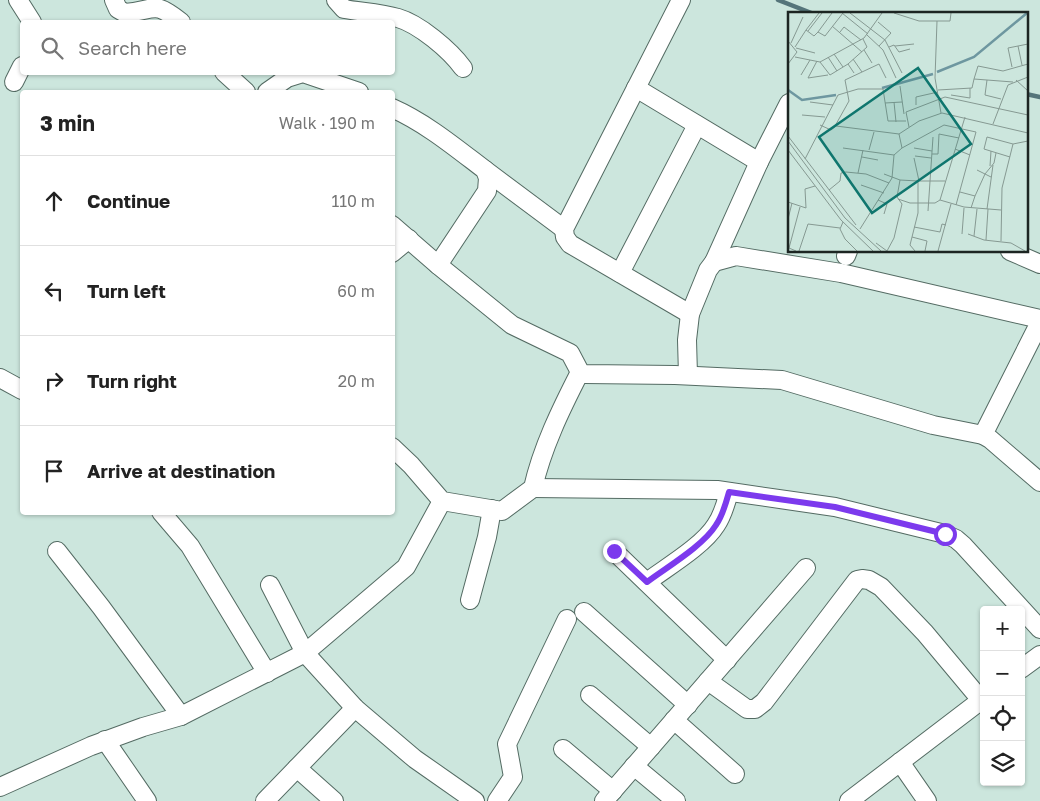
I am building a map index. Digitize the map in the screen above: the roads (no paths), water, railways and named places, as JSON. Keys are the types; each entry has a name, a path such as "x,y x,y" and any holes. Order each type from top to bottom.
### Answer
{"street":[{"path":"18,0 31,20"},
{"path":"114,0 118,9 125,13 133,13 156,1 165,1 180,20"},
{"path":"681,0 564,229 565,237 570,244 690,314"},
{"path":"340,5 402,19 446,48 455,56 462,68"},
{"path":"14,82 20,70"},
{"path":"227,75 244,90"},
{"path":"269,90 287,78 299,75"},
{"path":"306,75 353,90"},
{"path":"636,88 759,162"},
{"path":"688,376 687,340 690,314 708,270 714,262 759,162 788,105"},
{"path":"395,109 405,113 433,131 564,229"},
{"path":"620,273 697,124"},
{"path":"438,265 487,191 488,178 485,170"},
{"path":"395,227 512,325 570,354 580,372 584,374 782,380 933,424 983,435 1040,482"},
{"path":"395,251 409,239"},
{"path":"1012,252 1040,264"},
{"path":"714,262 736,256 841,273 1040,320 983,435"},
{"path":"533,488 538,464 580,372"},
{"path":"395,450 411,465 442,501 502,511 533,488 718,490 835,507 945,534 962,545 1040,629"},
{"path":"647,582 707,536 720,518 729,492"},
{"path":"0,787 105,740 181,716 305,653 406,567 442,501"},
{"path":"470,600 487,537 492,509"},
{"path":"164,515 190,546 267,673"},
{"path":"57,551 101,607 181,716"},
{"path":"614,551 727,660"},
{"path":"563,749 609,796 806,568"},
{"path":"708,681 747,709 755,709 764,702 857,580 862,579 869,580 881,587 925,633 980,697"},
{"path":"270,585 305,653 356,708 415,759 475,801"},
{"path":"584,612 688,705"},
{"path":"497,801 513,777 507,744 567,619"},
{"path":"1025,666 1040,655"},
{"path":"590,695 651,747"},
{"path":"850,801 980,701"},
{"path":"265,801 356,708"},
{"path":"674,720 735,774"},
{"path":"105,740 147,801"},
{"path":"900,762 928,801"},
{"path":"634,766 676,801"},
{"path":"297,768 334,801"}],"waterway":[{"path":"778,0 809,12"},
{"path":"1028,94 1040,97"}]}
